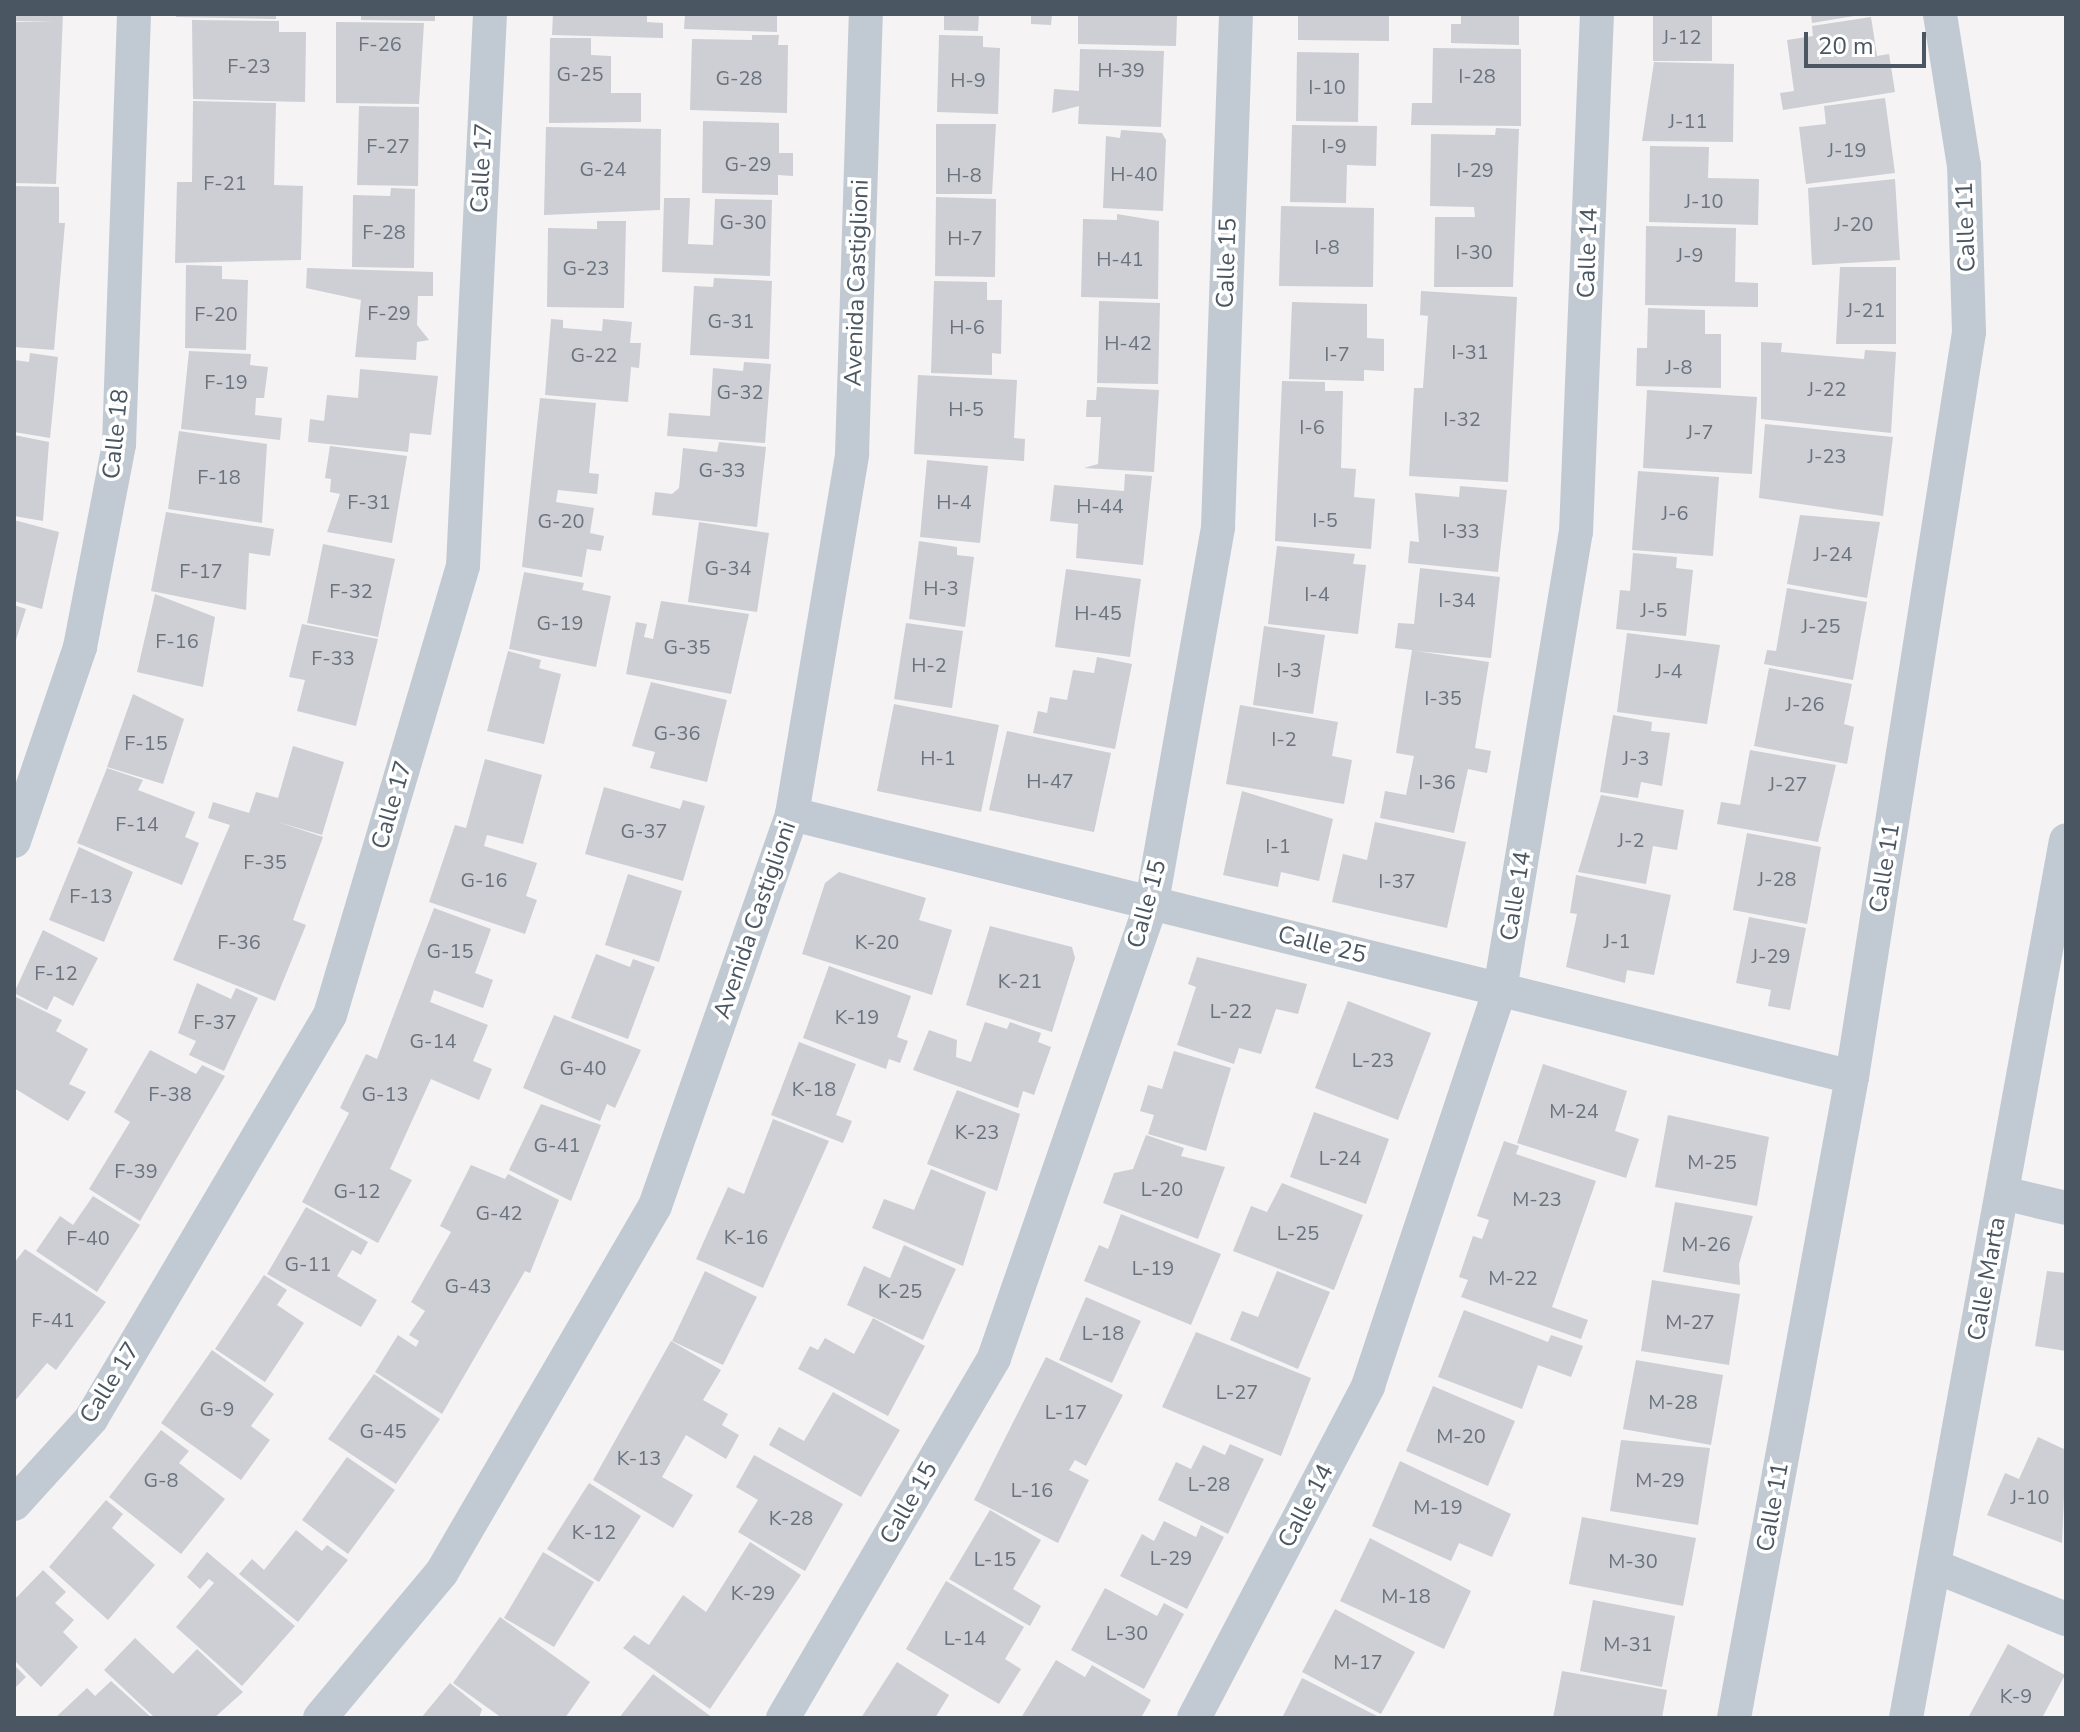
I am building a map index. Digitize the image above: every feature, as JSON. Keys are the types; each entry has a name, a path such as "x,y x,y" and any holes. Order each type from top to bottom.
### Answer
{"street":[{"name":"Calle 18","path":"14,841 80,647 119,444 134,14"},
{"name":"Calle 17","path":"14,1504 91,1419 330,1015 463,566 490,14"},
{"name":"Avenida Castiglioni","path":"320,1718 442,1572 655,1206 792,814 852,454 866,14"},
{"name":"Calle 15","path":"783,1718 994,1358 1152,902 1218,527 1236,14"},
{"name":"Calle 14","path":"1194,1718 1368,1386 1500,990 1576,532 1597,14"},
{"name":"Calle 11","path":"1734,1718 1852,1077 1969,332 1964,166 1940,14"},
{"name":"Calle 25","path":"792,814 1852,1077"},
{"name":"Calle Marta","path":"1906,1718 2066,840"},
{"path":"2003,1193 2066,1208"},
{"path":"1934,1566 2066,1619"}],"building":[{"path":"14,14 63,14 56,184 14,183 14,22 55,22 14,21"},
{"path":"176,14 276,14 276,19 176,17"},
{"path":"361,14 435,14 435,21 361,20"},
{"path":"553,14 647,14 647,22 663,23 663,38 552,35"},
{"path":"685,14 777,14 777,32 684,29"},
{"path":"944,14 979,14 978,31 944,30"},
{"path":"1031,14 1052,14 1051,25 1031,24"},
{"path":"1078,14 1177,14 1176,46 1078,44"},
{"path":"1298,14 1389,14 1389,41 1298,40"},
{"path":"1461,14 1519,14 1519,45 1451,43 1451,24 1461,24"},
{"path":"1653,14 1712,14 1712,61 1653,61"},
{"path":"1811,14 1854,14 1854,16 1812,23"},
{"path":"1871,17 1877,56 1889,54 1895,92 1783,110 1780,93 1794,91 1787,40 1813,36 1812,26"},
{"path":"192,20 279,21 279,32 306,32 305,102 193,99"},
{"path":"336,22 424,23 419,104 336,103"},
{"path":"752,35 779,35 778,45 788,45 787,113 690,110 692,39 752,40"},
{"path":"939,35 983,36 983,47 1000,48 998,114 937,112"},
{"path":"550,38 591,38 591,55 611,56 611,93 641,93 641,122 549,123"},
{"path":"1433,48 1521,49 1521,126 1411,125 1412,103 1432,103"},
{"path":"1080,49 1164,51 1161,127 1078,124 1079,106 1052,113 1054,89 1079,91"},
{"path":"1297,52 1359,53 1358,122 1296,121"},
{"path":"1654,62 1734,64 1733,142 1642,141"},
{"path":"1885,98 1895,173 1806,184 1799,127 1826,124 1824,106"},
{"path":"193,101 276,103 274,185 303,186 301,260 175,263 177,182 192,182"},
{"path":"359,106 419,107 418,186 357,185"},
{"path":"703,121 779,123 779,153 793,153 793,176 778,175 778,195 702,193"},
{"path":"936,124 996,124 992,194 936,194"},
{"path":"1292,125 1377,126 1376,166 1347,165 1346,203 1290,202"},
{"path":"546,127 661,129 660,210 544,215"},
{"path":"1496,128 1519,129 1513,287 1434,287 1435,217 1475,217 1474,207 1430,206 1431,134 1495,135"},
{"path":"1121,130 1162,133 1166,140 1163,211 1103,208 1106,136 1120,138"},
{"path":"1650,146 1709,147 1708,178 1759,179 1758,225 1649,222"},
{"path":"1895,179 1900,260 1812,265 1808,188"},
{"path":"14,186 59,187 59,223 65,223 54,350 14,347"},
{"path":"391,188 415,189 414,268 352,267 353,195 390,196"},
{"path":"936,197 996,199 995,277 935,276"},
{"path":"664,198 690,198 688,244 713,245 715,199 772,200 770,276 662,272"},
{"path":"1281,206 1374,208 1373,287 1279,286"},
{"path":"1117,214 1159,221 1158,299 1081,297 1083,219 1117,220"},
{"path":"597,221 626,221 624,308 547,307 548,228 597,229"},
{"path":"1646,226 1736,228 1735,282 1758,283 1758,307 1645,305"},
{"path":"186,265 222,266 222,279 248,280 246,350 185,348"},
{"path":"1840,267 1896,267 1896,344 1836,344"},
{"path":"307,268 433,272 433,296 418,296 417,325 429,340 417,342 416,360 355,357 361,300 306,288"},
{"path":"714,278 772,281 769,359 690,355 694,286 713,287"},
{"path":"934,281 987,282 987,300 1002,300 1001,354 992,353 992,375 931,373"},
{"path":"1421,291 1517,297 1508,482 1409,476 1414,388 1423,388 1428,316 1420,315"},
{"path":"1099,301 1160,303 1158,384 1097,383"},
{"path":"1292,302 1367,304 1367,338 1384,339 1384,371 1364,370 1364,381 1289,379"},
{"path":"1648,308 1705,310 1705,334 1721,334 1721,388 1636,386 1637,348 1647,348"},
{"path":"551,319 563,320 563,328 602,331 603,319 632,322 630,343 641,343 639,368 631,367 628,402 545,395"},
{"path":"1761,342 1782,343 1781,352 1864,359 1865,350 1896,352 1891,433 1761,419"},
{"path":"189,351 251,354 250,365 268,367 264,398 256,398 255,415 282,418 280,440 181,429"},
{"path":"30,353 58,357 50,438 14,432 14,360 29,362"},
{"path":"744,362 771,364 765,443 667,436 669,413 710,416 713,368 743,371"},
{"path":"360,369 438,376 431,435 410,433 408,452 308,442 310,419 324,421 327,395 358,398"},
{"path":"918,375 1017,380 1014,438 1025,439 1024,461 914,454"},
{"path":"1282,381 1325,382 1325,391 1343,391 1341,468 1356,469 1354,497 1375,499 1371,549 1275,541"},
{"path":"1097,387 1159,390 1154,472 1084,468 1098,464 1101,417 1086,417 1087,400 1096,400"},
{"path":"1647,390 1757,397 1752,474 1643,468"},
{"path":"540,398 596,403 589,473 599,474 597,494 558,490 556,502 594,508 590,533 604,536 601,551 587,549 582,577 522,567"},
{"path":"1765,424 1893,437 1883,516 1759,498"},
{"path":"179,431 267,444 262,523 168,509"},
{"path":"14,435 49,442 43,521 14,516"},
{"path":"719,442 766,447 757,527 652,515 655,492 672,494 679,488 683,448 717,452"},
{"path":"330,446 407,456 392,543 327,532 340,494 330,492 331,479 325,478"},
{"path":"927,460 988,466 980,543 920,537"},
{"path":"1638,471 1719,477 1713,556 1632,550"},
{"path":"1125,474 1152,476 1143,565 1076,558 1078,524 1050,521 1054,485 1124,491"},
{"path":"1460,486 1507,490 1498,572 1408,563 1410,541 1419,542 1415,493 1459,497"},
{"path":"166,512 274,529 270,556 249,553 246,610 151,591"},
{"path":"1800,515 1880,522 1867,598 1787,584"},
{"path":"14,520 59,532 42,609 14,601"},
{"path":"699,522 769,533 757,612 688,602"},
{"path":"919,541 957,547 957,555 974,557 965,627 909,619"},
{"path":"323,544 395,559 378,637 307,623"},
{"path":"1277,546 1355,554 1353,564 1366,565 1358,634 1268,624"},
{"path":"1633,553 1677,557 1676,568 1693,570 1686,636 1616,629 1620,590 1630,591"},
{"path":"1420,568 1500,577 1491,658 1416,651 1489,662 1475,748 1491,751 1487,773 1468,769 1454,833 1380,818 1385,791 1406,795 1414,756 1396,753 1412,650 1395,648 1398,623 1414,624"},
{"path":"1066,569 1141,579 1130,657 1055,647"},
{"path":"524,572 584,583 582,590 611,596 596,667 509,649"},
{"path":"1787,588 1867,602 1853,680 1764,664 1767,650 1776,651"},
{"path":"155,594 215,617 203,687 137,672"},
{"path":"661,601 749,614 731,694 626,674 636,622 647,624 644,637 653,639"},
{"path":"14,605 26,609 15,643 14,643"},
{"path":"906,623 963,631 952,708 894,699"},
{"path":"302,624 378,639 356,726 297,711 305,680 289,677"},
{"path":"1264,626 1325,635 1313,714 1253,705"},
{"path":"1627,633 1720,645 1707,724 1617,712"},
{"path":"508,651 541,660 539,668 561,674 544,744 487,731"},
{"path":"1097,657 1132,664 1115,749 1033,733 1038,711 1047,713 1050,697 1067,700 1073,670 1094,673"},
{"path":"1769,668 1852,684 1844,724 1854,727 1847,764 1754,746"},
{"path":"651,682 727,700 707,782 650,768 655,752 632,746"},
{"path":"133,694 184,719 163,784 107,767"},
{"path":"894,704 999,725 981,812 877,791"},
{"path":"1240,705 1338,722 1332,756 1352,760 1344,804 1226,784"},
{"path":"1613,715 1652,722 1651,731 1670,733 1662,786 1641,782 1638,798 1600,792"},
{"path":"1007,731 1111,753 1094,832 989,810"},
{"path":"293,746 344,762 322,835 278,822 323,837 293,920 306,925 275,1001 173,960 230,825 208,818 213,802 249,813 256,792 278,798"},
{"path":"1750,750 1836,765 1818,842 1717,824 1721,802 1740,805"},
{"path":"485,759 542,775 523,844 487,835 484,846 537,863 526,896 537,900 525,934 429,902 455,825 466,828"},
{"path":"107,768 143,780 138,790 195,812 185,837 199,843 182,885 77,843"},
{"path":"604,787 680,809 683,800 705,806 683,881 585,854"},
{"path":"1242,791 1333,819 1319,881 1281,872 1278,887 1223,875"},
{"path":"1601,795 1684,810 1677,850 1653,846 1646,884 1578,872"},
{"path":"1375,822 1466,842 1447,928 1332,902 1343,854 1367,860"},
{"path":"1747,833 1821,847 1807,924 1733,910"},
{"path":"79,847 133,872 104,942 49,920"},
{"path":"839,872 926,898 919,920 952,930 932,995 802,954 825,883"},
{"path":"628,874 682,891 659,962 605,945"},
{"path":"1576,875 1671,895 1654,975 1627,970 1625,983 1566,967 1577,914 1570,913"},
{"path":"434,908 491,929 475,973 493,980 483,1008 434,990 430,1002 488,1025 473,1061 492,1069 479,1100 431,1079 390,1169 412,1180 378,1243 302,1202 349,1113 340,1108 366,1054 377,1059"},
{"path":"1749,917 1806,928 1790,1010 1768,1006 1771,990 1736,983"},
{"path":"990,926 1072,947 1075,958 1052,1032 966,1005"},
{"path":"43,930 98,958 73,1006 54,996 47,1010 14,993"},
{"path":"596,954 630,967 633,959 655,967 628,1039 571,1018"},
{"path":"1197,957 1307,984 1298,1014 1276,1009 1261,1054 1239,1048 1234,1064 1177,1045 1196,987 1188,984"},
{"path":"829,966 911,996 897,1037 908,1041 900,1063 889,1059 886,1069 803,1038"},
{"path":"197,983 231,999 236,988 258,998 224,1071 189,1055 196,1041 178,1033"},
{"path":"14,996 62,1020 56,1031 88,1049 69,1084 86,1092 68,1121 14,1088"},
{"path":"1348,1001 1431,1033 1398,1120 1315,1088"},
{"path":"554,1015 641,1050 615,1108 607,1104 600,1121 523,1088"},
{"path":"985,1022 1007,1029 1010,1022 1041,1033 1038,1042 1051,1047 1034,1095 1023,1091 1018,1108 913,1070 929,1030 957,1040 956,1057 971,1062"},
{"path":"799,1042 856,1064 836,1115 852,1121 843,1143 771,1115"},
{"path":"150,1050 196,1074 202,1065 225,1076 140,1221 89,1189 130,1122 114,1112"},
{"path":"1174,1051 1231,1068 1206,1151 1148,1134 1154,1115 1140,1111 1148,1085 1162,1089"},
{"path":"1543,1064 1627,1091 1615,1131 1639,1139 1626,1178 1517,1143"},
{"path":"957,1090 1020,1114 997,1191 927,1164"},
{"path":"541,1104 601,1125 571,1201 509,1170"},
{"path":"1314,1112 1389,1139 1366,1204 1290,1177"},
{"path":"1668,1115 1769,1137 1757,1206 1655,1187"},
{"path":"773,1119 829,1141 763,1288 696,1259 728,1187 744,1194"},
{"path":"1146,1135 1184,1148 1181,1156 1225,1167 1198,1239 1103,1203 1114,1173 1133,1169"},
{"path":"1504,1141 1519,1146 1516,1154 1596,1181 1552,1307 1588,1320 1581,1339 1461,1297 1468,1280 1459,1277 1473,1236 1482,1239 1489,1220 1477,1216"},
{"path":"471,1165 505,1179 508,1174 559,1200 530,1273 525,1271 442,1414 375,1372 398,1335 416,1347 419,1341 409,1335 425,1311 411,1302 451,1232 440,1226"},
{"path":"931,1169 986,1192 963,1266 872,1228 884,1199 914,1210"},
{"path":"1282,1183 1363,1215 1334,1290 1233,1251 1251,1206 1267,1212"},
{"path":"93,1196 140,1225 97,1292 36,1251 60,1216 73,1225"},
{"path":"1675,1202 1753,1216 1739,1264 1740,1285 1663,1272"},
{"path":"306,1207 368,1242 361,1255 352,1250 337,1276 377,1300 361,1327 267,1274"},
{"path":"1121,1214 1221,1254 1191,1325 1084,1281 1099,1245 1108,1249"},
{"path":"904,1245 956,1269 923,1340 847,1305 864,1266 890,1278"},
{"path":"25,1249 106,1302 56,1370 47,1363 14,1402 14,1263"},
{"path":"705,1271 757,1297 723,1365 672,1341"},
{"path":"1277,1271 1330,1292 1298,1369 1230,1340 1242,1311 1258,1317"},
{"path":"2047,1271 2066,1273 2066,1351 2035,1346"},
{"path":"264,1275 287,1290 277,1305 304,1323 265,1382 215,1349"},
{"path":"1652,1280 1740,1294 1729,1365 1641,1351"},
{"path":"1086,1297 1141,1321 1112,1383 1059,1360"},
{"path":"1464,1310 1548,1342 1551,1335 1583,1346 1571,1377 1538,1365 1522,1409 1438,1377"},
{"path":"873,1318 925,1346 888,1416 798,1369 810,1346 818,1350 825,1338 854,1354"},
{"path":"1196,1332 1311,1378 1281,1456 1162,1407"},
{"path":"671,1341 721,1370 703,1400 728,1414 722,1425 739,1435 726,1459 686,1435 662,1477 693,1495 673,1528 593,1480"},
{"path":"212,1350 274,1394 251,1426 270,1440 241,1480 161,1423"},
{"path":"1046,1357 1123,1395 1086,1466 1075,1460 1069,1470 1089,1480 1058,1543 974,1500"},
{"path":"1636,1360 1723,1375 1711,1445 1623,1429"},
{"path":"374,1374 440,1419 396,1484 328,1439"},
{"path":"1433,1386 1515,1421 1488,1486 1406,1451"},
{"path":"833,1392 900,1430 861,1497 769,1445 779,1427 804,1441"},
{"path":"161,1430 189,1451 179,1463 225,1499 181,1554 109,1497"},
{"path":"2038,1437 2066,1450 2062,1543 1987,1515 2005,1473 2019,1479"},
{"path":"1621,1440 1710,1448 1698,1525 1610,1511"},
{"path":"1230,1444 1264,1459 1228,1534 1158,1500 1176,1462 1191,1469 1203,1445 1225,1455"},
{"path":"754,1455 843,1504 805,1571 738,1532 758,1500 736,1487"},
{"path":"347,1457 395,1490 348,1554 302,1520"},
{"path":"1400,1461 1511,1514 1492,1557 1459,1543 1451,1561 1372,1526"},
{"path":"589,1483 641,1516 599,1582 547,1549"},
{"path":"106,1500 123,1514 112,1528 155,1565 108,1620 49,1567"},
{"path":"990,1510 1041,1540 1013,1589 1041,1606 1030,1626 949,1579"},
{"path":"1582,1517 1696,1538 1683,1606 1569,1584"},
{"path":"1164,1521 1196,1537 1201,1525 1224,1537 1187,1609 1120,1576 1142,1534 1154,1541"},
{"path":"296,1530 322,1551 327,1545 348,1560 298,1622 239,1574 252,1559 264,1570"},
{"path":"1370,1538 1471,1591 1444,1649 1340,1601"},
{"path":"750,1542 801,1575 710,1709 623,1648 634,1635 649,1645 683,1595 706,1612"},
{"path":"207,1552 295,1626 242,1686 176,1627 214,1583 209,1579 200,1589 187,1577"},
{"path":"543,1552 594,1582 554,1647 504,1618"},
{"path":"43,1570 66,1592 55,1603 74,1620 63,1632 78,1647 41,1687 14,1660 14,1600"},
{"path":"946,1581 1024,1627 1005,1659 1021,1669 999,1704 906,1649"},
{"path":"1105,1588 1157,1616 1164,1603 1184,1614 1144,1689 1071,1650"},
{"path":"1593,1600 1675,1616 1662,1687 1580,1671"},
{"path":"1335,1609 1415,1652 1381,1714 1302,1672"},
{"path":"500,1617 590,1682 565,1718 502,1718 453,1683"},
{"path":"135,1638 173,1674 197,1649 243,1692 214,1718 155,1718 104,1670"},
{"path":"2008,1644 2065,1675 2042,1718 1968,1718"},
{"path":"1056,1660 1085,1677 1092,1665 1151,1700 1141,1718 1021,1718"},
{"path":"897,1662 949,1695 935,1718 861,1718"},
{"path":"14,1665 26,1677 14,1689"},
{"path":"1562,1671 1667,1690 1662,1718 1553,1718"},
{"path":"653,1674 713,1718 619,1718"},
{"path":"1302,1678 1381,1718 1282,1718"},
{"path":"111,1681 152,1718 55,1718 87,1688 95,1696"},
{"path":"450,1683 482,1709 479,1718 421,1718"}]}
